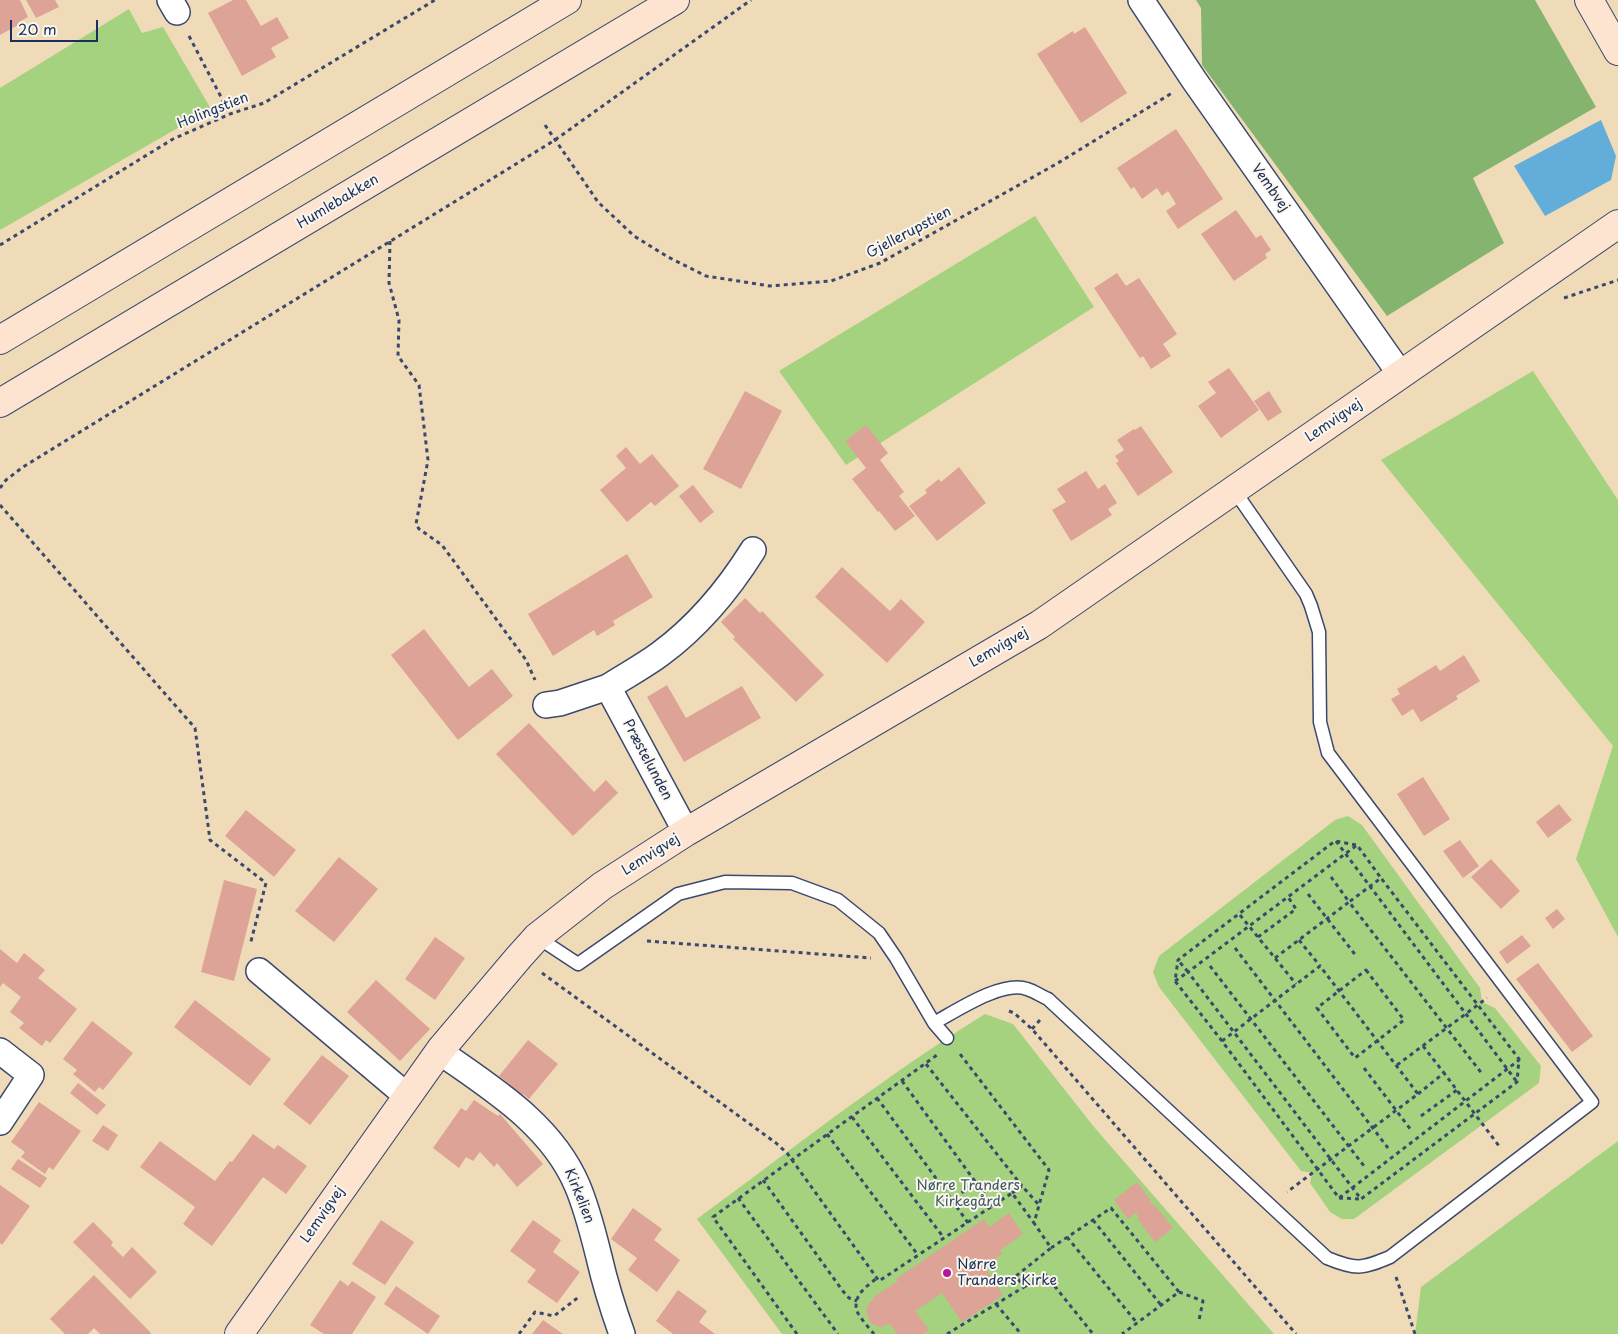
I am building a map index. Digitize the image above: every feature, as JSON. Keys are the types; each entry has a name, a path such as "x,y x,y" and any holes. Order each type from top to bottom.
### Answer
{"street":[{"path":"0,340 567,0"},
{"name":"Humlebakken","path":"0,403 675,0"},
{"name":"Vembvej","path":"1142,0 1194,80 1401,374"},
{"path":"1589,0 1618,51"},
{"name":"Lemvigvej","path":"239,1334 440,1052 519,956 538,937 602,886 686,832 1039,625 1618,224"},
{"path":"546,706 608,687 661,654 700,620 738,575 753,550"},
{"name":"Præstelunden","path":"608,687 686,832"},
{"path":"259,971 407,1096"},
{"path":"0,1051 32,1075 0,1122"},
{"name":"Kirkelien","path":"440,1052 494,1090 539,1128 555,1146 577,1184 590,1221 604,1278 622,1334"}],"lane":[{"path":"934,1023 975,1000 1002,989 1026,988 1048,999 1327,1258 1347,1267 1368,1266 1390,1257 1592,1102 1328,753 1320,722 1319,632 1311,606 1306,594 1234,490"},
{"path":"538,937 578,964 678,894 725,882 792,882 838,900 879,933 934,1023 950,1041"}],"path":[{"name":"Holingstien","path":"0,245 173,139 230,114 264,103 435,0"},
{"path":"0,488 6,480 23,467 555,140 751,0"},
{"path":"174,6 230,114"},
{"name":"Gjellerupstien","path":"545,125 598,202 634,236 668,257 706,276 770,286 831,281 880,263 1058,164 1194,80"},
{"path":"390,241 390,283 399,320 398,356 419,385 428,460 416,524 419,529 442,545 526,660 546,706"},
{"path":"0,505 195,728 210,840 266,883 245,964 259,971"},
{"path":"1335,841 1517,1082"},
{"path":"1335,841 1356,845 1520,1059 1517,1082 1361,1199 1339,1198 1175,981 1178,960 1335,841"},
{"path":"1175,981 1356,845"},
{"path":"1331,877 1483,1075"},
{"path":"1275,958 1381,878"},
{"path":"1308,894 1357,958"},
{"path":"1258,936 1296,909 1288,897"},
{"path":"1240,914 1296,984"},
{"path":"623,933 641,941 865,958"},
{"path":"1300,940 1418,1094"},
{"path":"1235,948 1388,1148"},
{"path":"519,956 776,1143 792,1160 879,1281 1022,1186"},
{"path":"1178,960 1361,1199"},
{"path":"1210,966 1364,1166"},
{"path":"1222,1041 1320,966"},
{"path":"1366,970 1404,1020 1355,1058 1317,1008 1339,991 1366,970"},
{"path":"1397,1065 1504,986"},
{"path":"975,1000 1014,1013 1032,1029 1296,1334"},
{"path":"797,1334 713,1217 926,1064 950,1041 1049,1170 1034,1223"},
{"path":"1423,1046 1512,1163"},
{"path":"1339,1198 1520,1059"},
{"path":"926,1064 1022,1186 1039,1204"},
{"path":"1364,1068 1411,1130"},
{"path":"1269,1206 1444,1073"},
{"path":"902,1080 993,1206"},
{"path":"1421,1116 1457,1090"},
{"path":"877,1098 968,1223"},
{"path":"852,1116 944,1238"},
{"path":"827,1134 918,1255"},
{"path":"763,1180 842,1290 849,1298 857,1301"},
{"path":"952,1200 976,1182"},
{"path":"1012,1193 1051,1248"},
{"path":"738,1198 838,1334"},
{"path":"1024,1287 1016,1276 1051,1248 1111,1208 1179,1292 1203,1300 1199,1320"},
{"path":"1093,1220 1161,1305"},
{"path":"1067,1237 1137,1323"},
{"path":"1390,1257 1415,1334"},
{"path":"950,1333 1045,1274 1093,1334"},
{"path":"519,1334 536,1312 554,1316 604,1278"},
{"path":"874,1334 857,1311 857,1301 861,1290 877,1278"},
{"path":"1122,1334 1179,1292"},
{"path":"996,1304 1021,1334"}],"green space":[{"path":"1196,0 1535,0 1596,107 1473,178 1504,243 1387,316 1202,65 1201,8"},
{"path":"129,9 142,33 163,27 211,109 0,230 0,88"},
{"path":"1035,216 1094,307 846,465 779,371"},
{"path":"1533,371 1618,500 1618,937 1576,859 1613,746 1381,460"},
{"path":"1348,816 1362,825 1480,988 1482,1002 1495,1008 1541,1066 1539,1083 1354,1219 1342,1219 1330,1212 1310,1183 1312,1173 1301,1171 1159,987 1153,972 1159,956 1335,820"},
{"name":"Nørre Tranders Kirkegård","path":"985,1014 1013,1024 1094,1127 1274,1334 782,1334 697,1219 911,1062"},
{"path":"1618,1141 1618,1334 1415,1334 1421,1287"}],"water":[{"path":"1601,120 1616,156 1611,180 1545,216 1514,166"}],"building":[{"path":"0,0 20,0 28,17 19,22 20,24 0,35"},
{"path":"26,0 55,0 59,7 36,18"},
{"path":"233,0 246,0 261,26 277,17 289,38 271,48 276,57 242,76 208,13"},
{"path":"1085,27 1127,93 1081,123 1037,54 1073,31 1074,34"},
{"path":"1176,129 1223,199 1178,229 1166,211 1176,204 1168,191 1162,196 1157,188 1142,199 1134,187 1131,189 1117,168"},
{"path":"1236,210 1256,238 1261,235 1271,250 1265,254 1267,258 1234,281 1201,234"},
{"path":"1117,273 1126,286 1139,278 1177,334 1163,344 1171,356 1151,369 1143,356 1140,358 1094,288"},
{"path":"1229,368 1259,410 1221,438 1198,406 1216,393 1208,382"},
{"path":"745,391 782,411 741,489 703,469"},
{"path":"1269,391 1282,412 1268,421 1254,401"},
{"path":"866,425 888,453 880,460 904,492 899,496 915,516 895,531 852,479 866,468 845,441"},
{"path":"1141,426 1173,472 1138,496 1116,463 1119,461 1115,456 1124,450 1117,440"},
{"path":"626,447 640,464 652,454 679,486 655,506 651,502 627,522 600,490 626,468 616,456"},
{"path":"959,467 986,503 937,541 909,506 927,493 925,490 939,479 941,482"},
{"path":"1086,471 1098,489 1105,484 1117,503 1108,509 1112,515 1071,541 1052,510 1066,502 1057,489"},
{"path":"693,485 714,512 700,523 679,496"},
{"path":"627,554 653,597 613,621 615,625 597,636 594,630 553,656 528,614"},
{"path":"842,567 890,611 901,599 925,622 887,663 815,597"},
{"path":"745,598 760,613 762,611 824,675 796,702 733,639 735,637 721,622"},
{"path":"424,629 469,687 492,669 513,696 458,740 391,655"},
{"path":"1464,655 1480,681 1456,696 1458,699 1421,722 1413,709 1402,716 1391,699 1400,694 1397,689 1436,665 1440,671"},
{"path":"667,685 686,718 742,686 761,718 684,762 647,697"},
{"path":"529,723 594,792 606,780 618,793 573,836 496,754"},
{"path":"1423,777 1450,819 1424,836 1397,794"},
{"path":"1559,804 1572,820 1548,838 1536,822"},
{"path":"246,810 296,850 274,877 225,836"},
{"path":"1460,840 1479,866 1463,878 1443,851"},
{"path":"339,857 378,889 334,942 295,911"},
{"path":"1491,859 1520,891 1501,909 1471,877"},
{"path":"224,880 257,889 234,981 201,972"},
{"path":"1557,909 1565,919 1553,929 1545,918"},
{"path":"1522,935 1531,946 1507,964 1499,952"},
{"path":"435,937 465,958 435,1000 405,979"},
{"path":"0,949 17,963 24,953 45,970 38,978 77,1009 50,1043 46,1040 42,1046 19,1028 24,1023 10,1012 21,997 3,983 0,987"},
{"path":"1538,963 1593,1036 1572,1052 1516,979"},
{"path":"376,980 430,1029 400,1061 347,1012"},
{"path":"195,1000 271,1059 250,1086 174,1027"},
{"path":"92,1021 133,1053 103,1090 99,1087 95,1092 73,1074 77,1070 63,1059"},
{"path":"528,1040 558,1064 529,1099 523,1094 517,1100 504,1090 509,1084 499,1076"},
{"path":"322,1055 349,1076 310,1125 283,1104"},
{"path":"78,1083 106,1105 97,1115 70,1093"},
{"path":"474,1100 498,1116 500,1114 543,1164 517,1187 497,1163 494,1167 480,1152 473,1161 466,1157 459,1168 433,1148 461,1108 466,1111"},
{"path":"39,1102 81,1131 53,1170 49,1167 45,1174 21,1157 25,1152 11,1142"},
{"path":"103,1125 118,1135 108,1151 92,1141"},
{"path":"253,1134 274,1149 278,1145 307,1166 286,1194 263,1177 212,1246 183,1224 195,1207 140,1167 160,1141 215,1181"},
{"path":"18,1159 47,1178 40,1188 11,1169"},
{"path":"1137,1182 1153,1206 1155,1205 1173,1228 1155,1242 1137,1218 1139,1217 1136,1213 1128,1219 1114,1200"},
{"path":"0,1185 30,1206 2,1245 0,1243"},
{"path":"633,1208 662,1229 654,1240 680,1260 657,1292 628,1270 637,1258 611,1239"},
{"name":"Nørre Tranders Kirke","path":"1009,1213 1023,1234 1000,1250 1002,1254 984,1266 1003,1295 962,1322 942,1293 915,1311 929,1330 923,1334 897,1334 890,1324 881,1327 872,1324 866,1311 869,1303 874,1299 873,1297 898,1281 896,1279 984,1219 989,1227"},
{"path":"381,1220 414,1242 385,1285 352,1264"},
{"path":"533,1220 561,1240 553,1252 580,1272 557,1303 527,1282 536,1270 510,1251"},
{"path":"93,1222 113,1242 111,1245 123,1257 132,1247 157,1272 130,1299 73,1242"},
{"path":"94,1275 150,1334 100,1334 94,1328 88,1334 65,1334 50,1319"},
{"path":"340,1280 348,1286 352,1281 376,1297 352,1334 324,1334 310,1325"},
{"path":"396,1286 440,1316 428,1334 384,1304"},
{"path":"678,1290 707,1311 699,1322 715,1334 673,1334 656,1321"},
{"path":"543,1320 563,1334 532,1334"}],"place":[{"name":"Nørre Tranders Kirke","path":"947,1273"}]}
